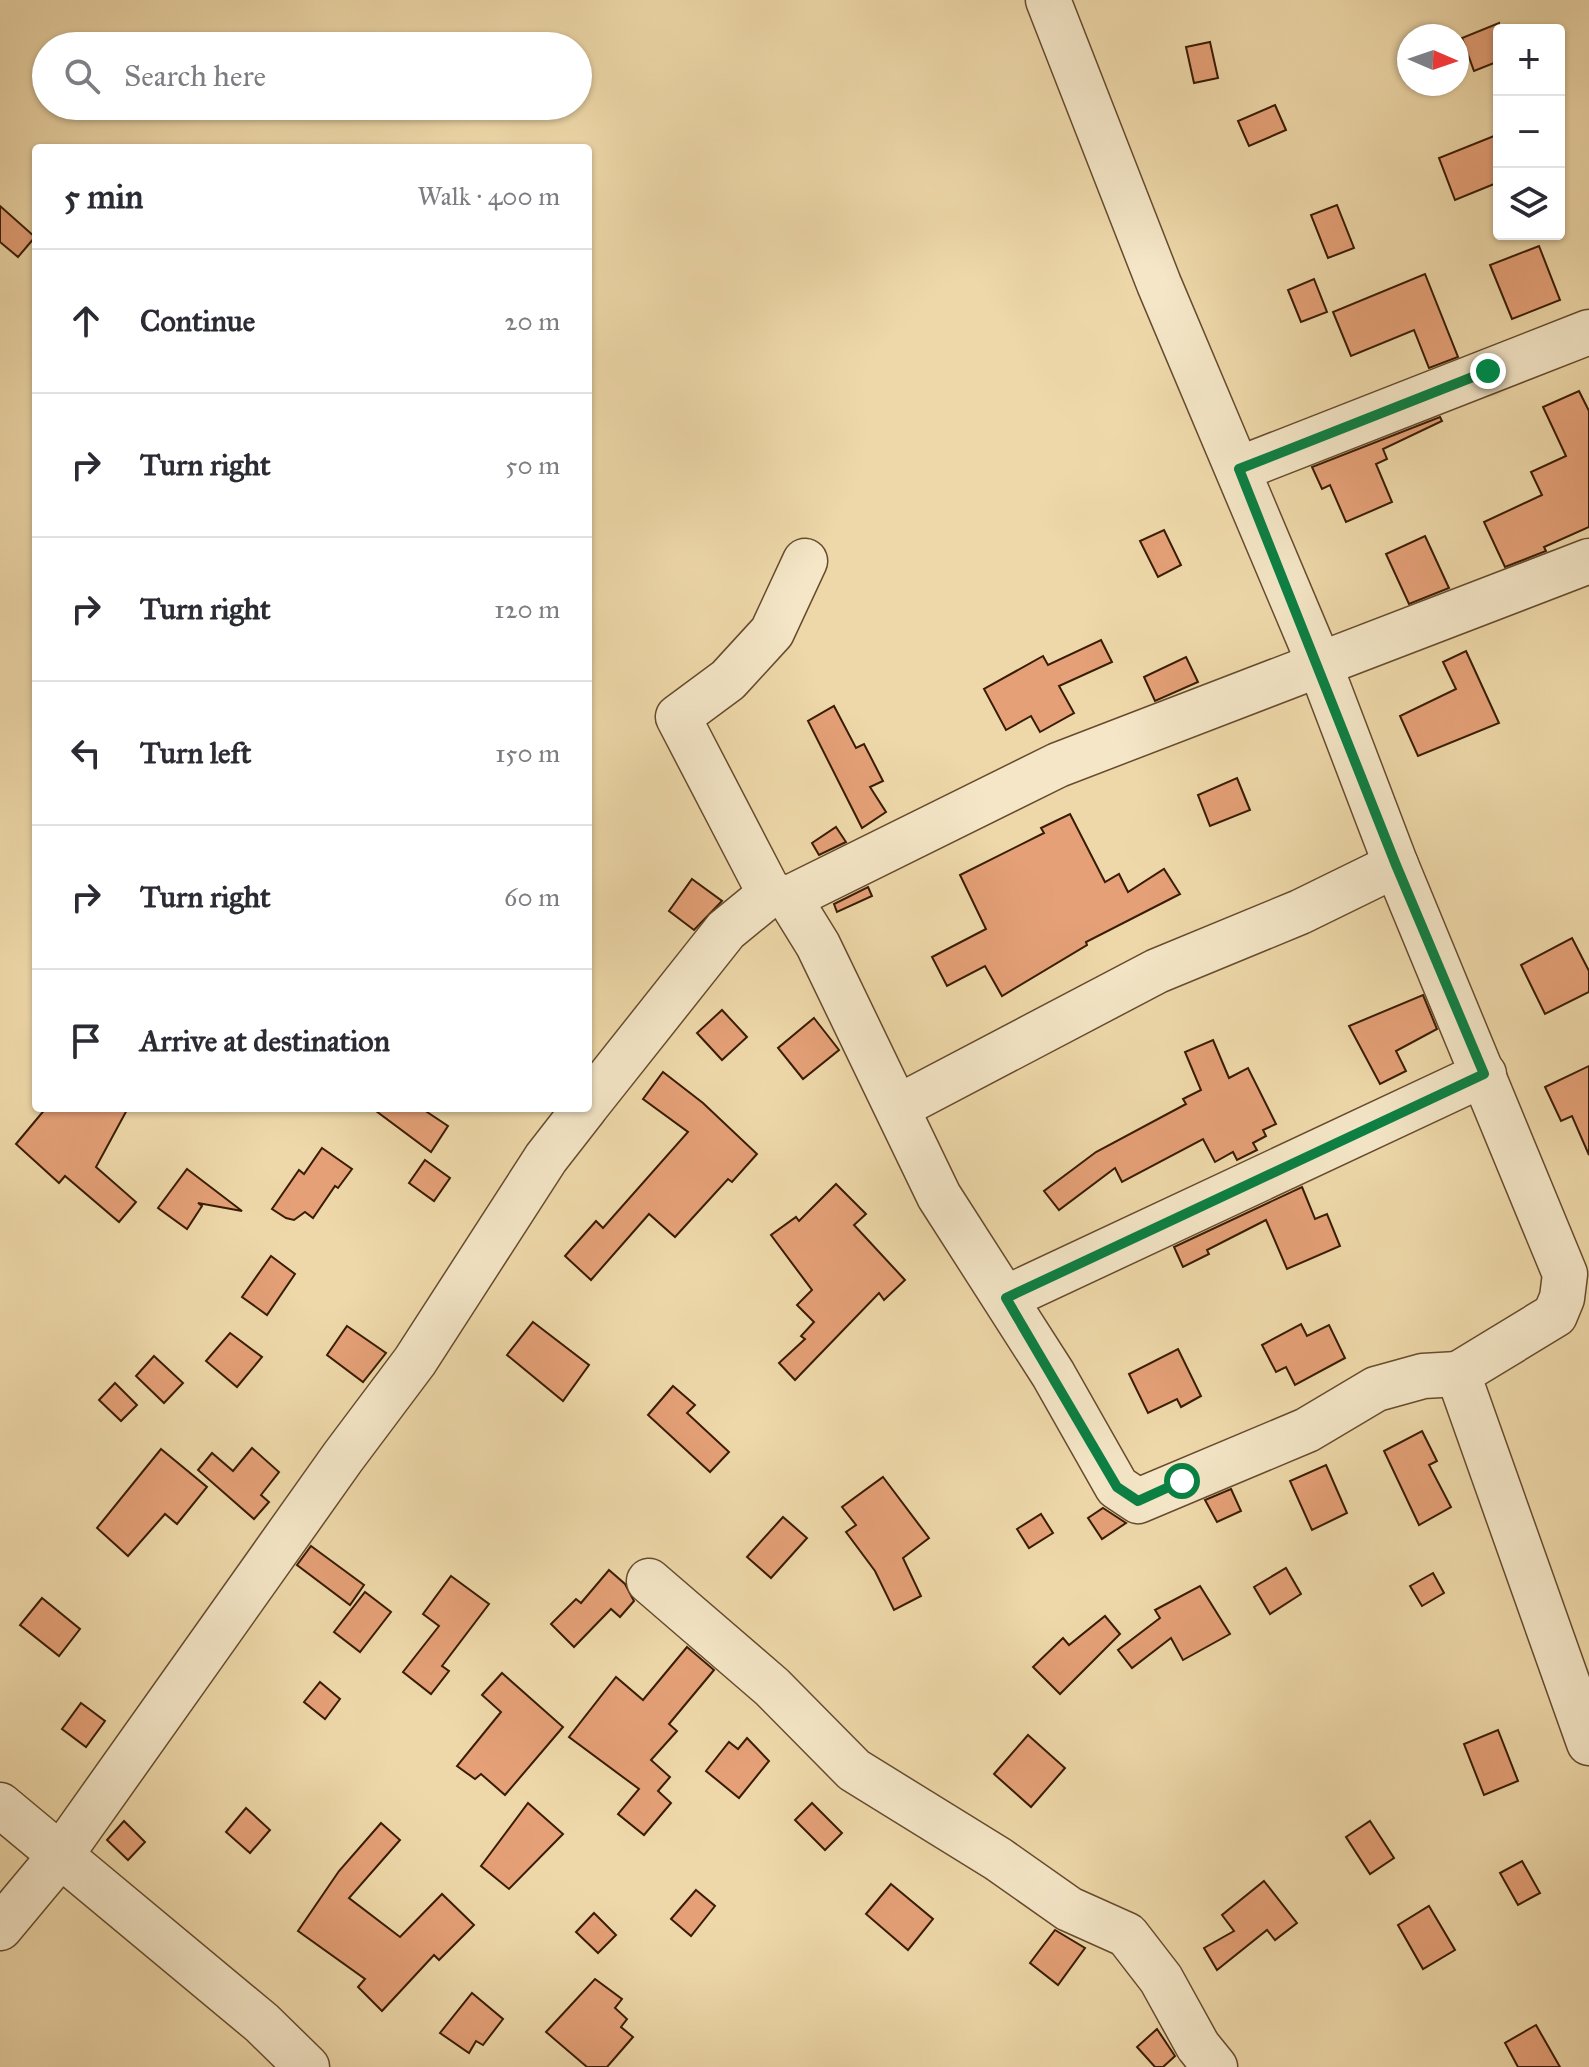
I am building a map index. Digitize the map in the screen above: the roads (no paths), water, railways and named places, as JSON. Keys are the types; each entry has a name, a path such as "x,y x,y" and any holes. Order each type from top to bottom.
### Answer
{"street":[{"path":"805,561 772,632 728,680 678,717 780,896 818,945 939,1196 1006,1298 1117,1487 1138,1501 1307,1430 1376,1389 1423,1376 1458,1374 1555,1315 1565,1274 1396,865 1319,663 1159,284 1048,0"},
{"path":"1239,469 1589,332"},
{"path":"592,1100 726,930 780,896 1058,765 1589,561"},
{"path":"898,1107 1157,971 1300,912 1396,865"},
{"path":"1006,1298 1484,1074"},
{"path":"0,1928 60,1856 423,1350 546,1158 582,1112"},
{"path":"1458,1374 1589,1743"},
{"path":"649,1581 772,1687 854,1770 998,1859 1069,1909 1127,1935 1161,1979 1198,2046 1215,2067"},
{"path":"0,1805 262,2023 307,2067"}]}
